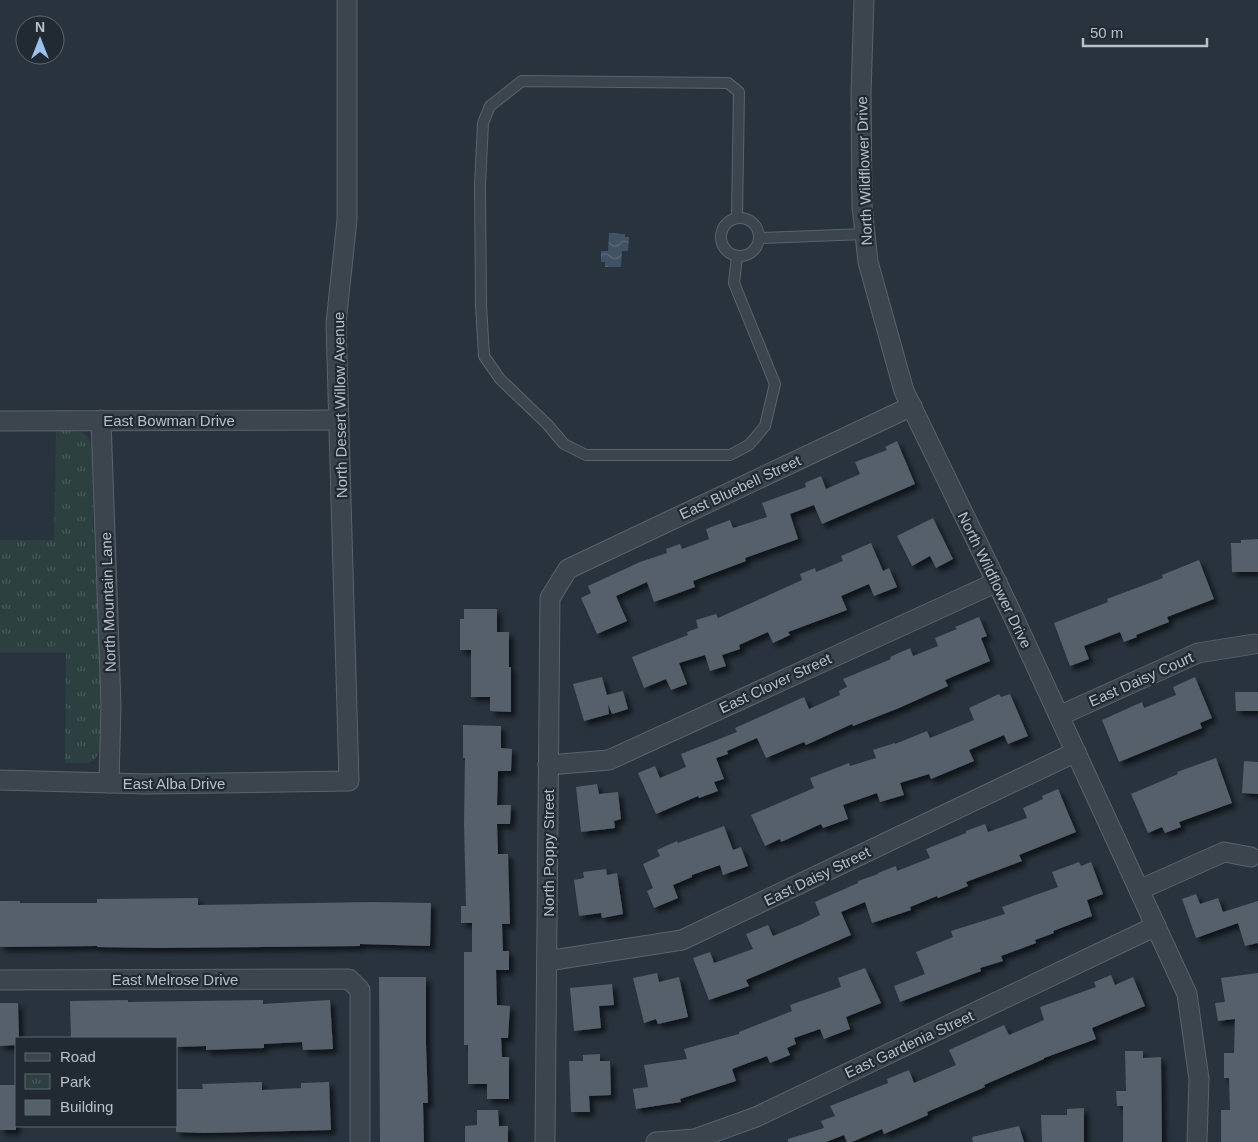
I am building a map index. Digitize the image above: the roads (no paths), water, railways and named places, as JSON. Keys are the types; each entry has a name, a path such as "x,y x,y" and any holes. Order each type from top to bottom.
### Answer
{"street":[{"name":"North Desert Willow Avenue","path":"347,0 347,220 336,323 349,781"},
{"name":"North Wildflower Drive","path":"864,0 861,94 862,206 868,262 904,391 997,582 1187,994 1199,1079 1197,1142"},
{"name":"East Bluebell Street","path":"568,569 912,406"},
{"name":"North Mountain Lane","path":"101,420 111,705 109,783"},
{"name":"East Bowman Drive","path":"0,421 339,420"},
{"name":"North Poppy Street","path":"545,1142 550,598 568,569"},
{"name":"East Clover Street","path":"548,765 609,760 997,582"},
{"name":"East Daisy Court","path":"1059,716 1198,653 1254,644"},
{"name":"East Daisy Street","path":"547,961 682,940 1076,752"},
{"name":"East Alba Drive","path":"0,780 148,784 349,781"},
{"path":"1139,890 1224,852 1251,857"},
{"name":"East Gardenia Street","path":"656,1142 695,1139 756,1117 1156,926"},
{"name":"East Melrose Drive","path":"0,980 349,979 360,990 360,1142"}],"lane":[{"path":"737,256 734,283 775,384 765,426 749,446 730,455 586,455 564,444 547,424 500,379 484,356 481,305 480,195 483,123 490,106 522,81 728,82 739,92 738,218"},
{"path":"738,218 744,218 755,226 759,238 754,249 749,253 737,256 726,251 721,240 726,223 738,218"},
{"path":"759,238 865,234"}],"water":[{"path":"609,233 625,234 625,237 629,237 628,251 622,251 621,267 605,267 605,262 601,262 601,251 608,251"}]}
